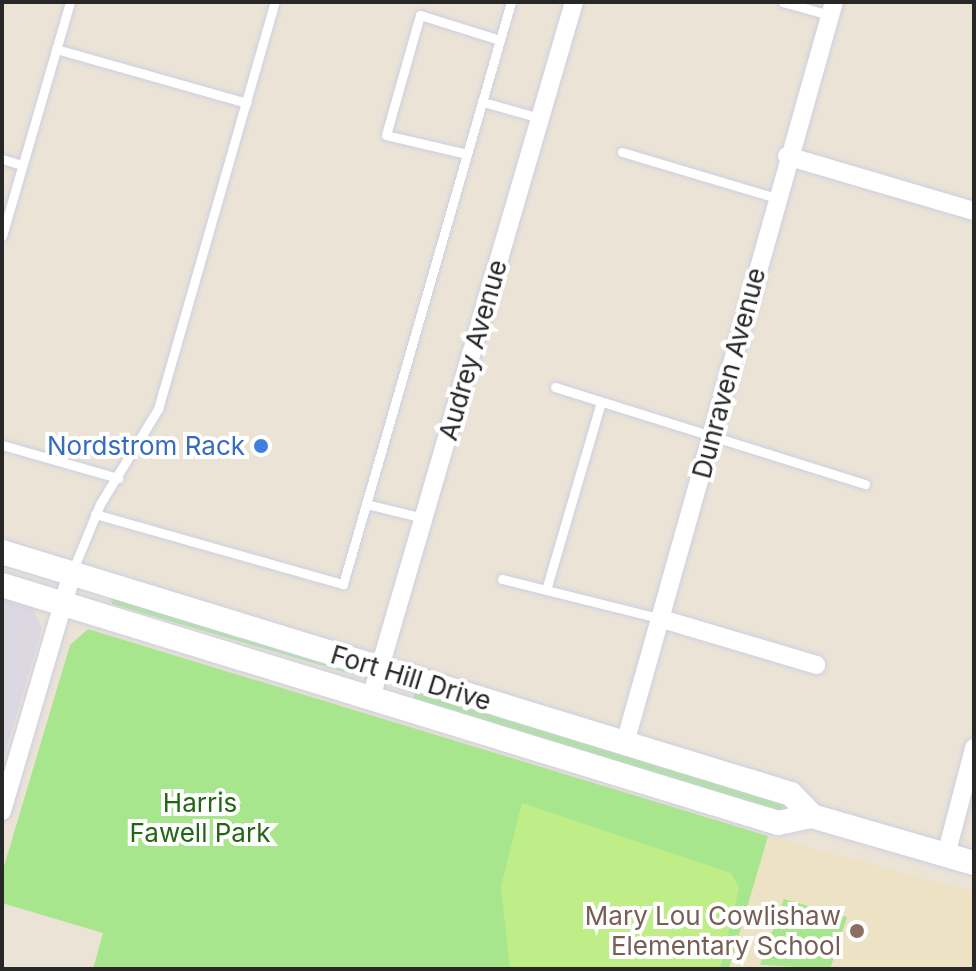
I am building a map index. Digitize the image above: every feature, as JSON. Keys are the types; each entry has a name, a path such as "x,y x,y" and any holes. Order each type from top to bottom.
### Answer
{"street":[{"name":"Audrey Avenue","path":"371,698 574,2"},
{"name":"Dunraven Avenue","path":"625,743 714,436 787,156 832,8"},
{"path":"787,156 974,211"},
{"name":"Fort Hill Drive","path":"2,552 791,794 812,816"},
{"path":"2,811 72,573"},
{"name":"Fort Hill Drive","path":"2,585 778,823 812,816 974,863"},
{"path":"662,619 816,665"},
{"path":"946,855 974,748"}],"lane":[{"path":"2,236 70,2"},
{"path":"72,573 95,514 158,409 275,2"},
{"path":"95,514 343,584 511,2"},
{"path":"783,2 832,8"},
{"path":"467,154 386,135 420,15 500,40"},
{"path":"56,49 247,103"},
{"path":"483,102 540,118"},
{"path":"622,152 776,198"},
{"path":"2,159 22,165"},
{"path":"555,387 865,484"},
{"path":"546,590 601,402"},
{"path":"2,445 118,478"},
{"path":"366,504 424,518"},
{"path":"502,579 662,619"}],"shaded area":[{"path":"2,596 31,604 42,628 2,764"},
{"name":"Mary Lou Cowlishaw Elementary School","path":"768,836 974,892 974,969 729,969"}],"green space":[{"path":"111,594 345,668 344,672 112,604"},
{"name":"Harris Fawell Park","path":"88,629 768,836 729,969 93,969 103,933 2,903 2,873 70,645"},
{"path":"416,690 799,807 796,817 413,700"},
{"path":"522,803 731,873 739,888 720,969 510,969 501,887"},
{"path":"784,899 847,917 830,969 760,965"}],"place":[{"name":"Nordstrom Rack","path":"261,446"},
{"name":"Mary Lou Cowlishaw Elementary School","path":"857,931"}]}
